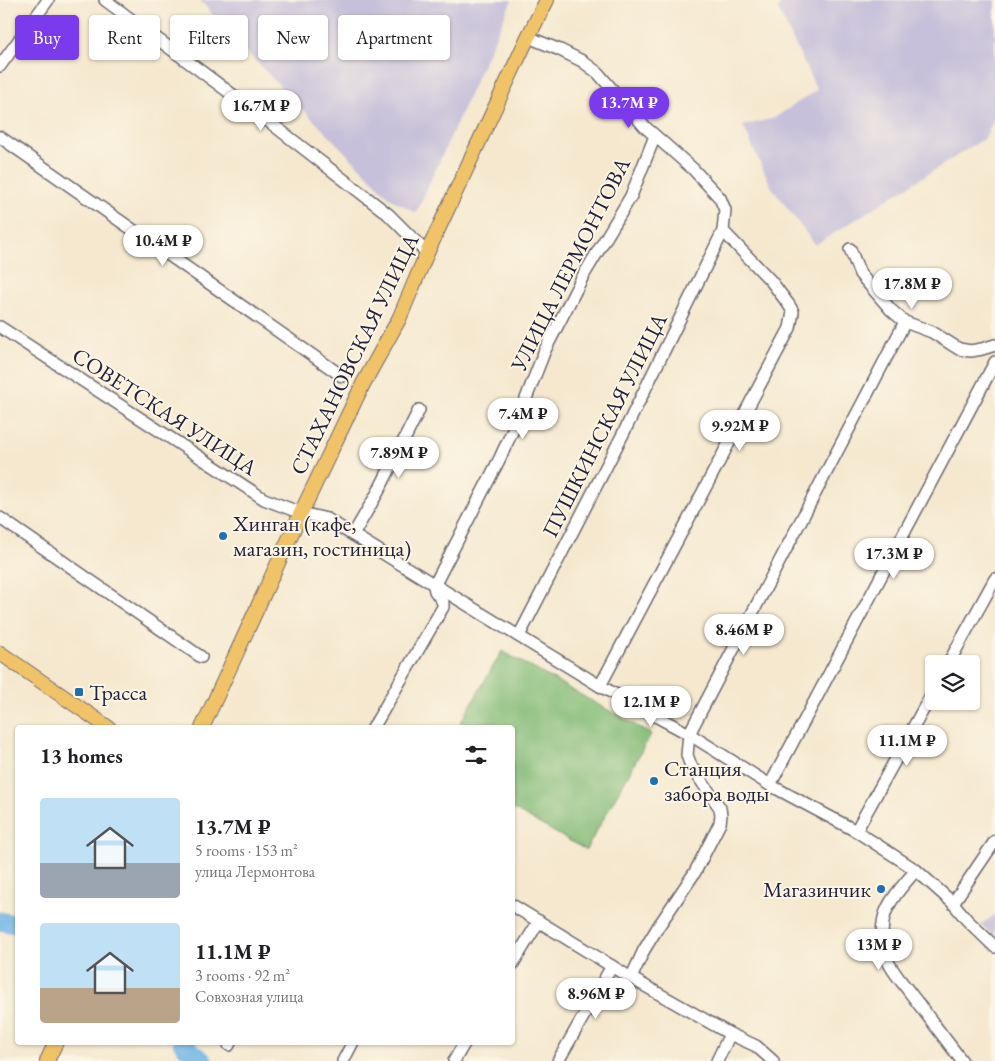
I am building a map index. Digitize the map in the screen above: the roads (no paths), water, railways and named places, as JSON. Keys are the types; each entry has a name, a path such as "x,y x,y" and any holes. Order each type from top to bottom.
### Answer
{"main road":[{"name":"СТАХАНОВСКАЯ УЛИЦА","path":"203,725 363,384 399,319 427,253 547,0"},
{"path":"0,653 105,725"},
{"path":"48,1061 55,1045"}],"street":[{"path":"0,66 48,0"},
{"path":"105,0 272,124 388,214 427,253"},
{"path":"528,37 582,61 598,73 644,126 693,169 720,198 725,210 723,231 771,281 793,312 790,328 600,686"},
{"name":"УЛИЦА ЛЕРМОНТОВА","path":"434,586 518,420 545,350 582,278 631,196 655,136"},
{"path":"0,137 342,376"},
{"name":"ПУШКИНСКАЯ УЛИЦА","path":"519,636 625,430 723,231"},
{"path":"850,249 860,274 891,310 905,322 932,332 959,349 971,351 995,345"},
{"path":"631,978 644,950 695,872 720,822 720,808 691,766 687,755 688,734 905,322"},
{"name":"СОВЕТСКАЯ УЛИЦА","path":"0,327 264,499 301,513 328,519 434,586 600,686 688,734 770,784 856,831 916,870 953,903 967,920 995,947"},
{"path":"770,784 995,362"},
{"path":"354,535 419,410"},
{"path":"0,518 201,657"},
{"path":"953,655 995,579"},
{"path":"374,725 442,607 443,602 435,591 434,586"},
{"path":"856,831 925,706"},
{"path":"953,903 995,841"},
{"path":"916,870 898,891 887,908 883,921 882,935 884,948 887,960 898,976 962,1061"},
{"path":"515,907 631,978 730,1034 756,1046 773,1061"},
{"path":"515,960 539,921"},
{"path":"558,1061 612,966"},
{"path":"718,1061 730,1034"},
{"path":"343,1061 351,1045"},
{"path":"454,1061 463,1045"}],"waterway":[{"path":"0,921 15,924"},
{"path":"184,1045 203,1061"}],"place":[{"name":"Хинган (кафе, магазин, гостиница)","path":"223,536"},
{"name":"Трасса","path":"79,692"},
{"name":"Станция забора воды","path":"654,781"},
{"name":"Магазинчик","path":"881,889"}]}
